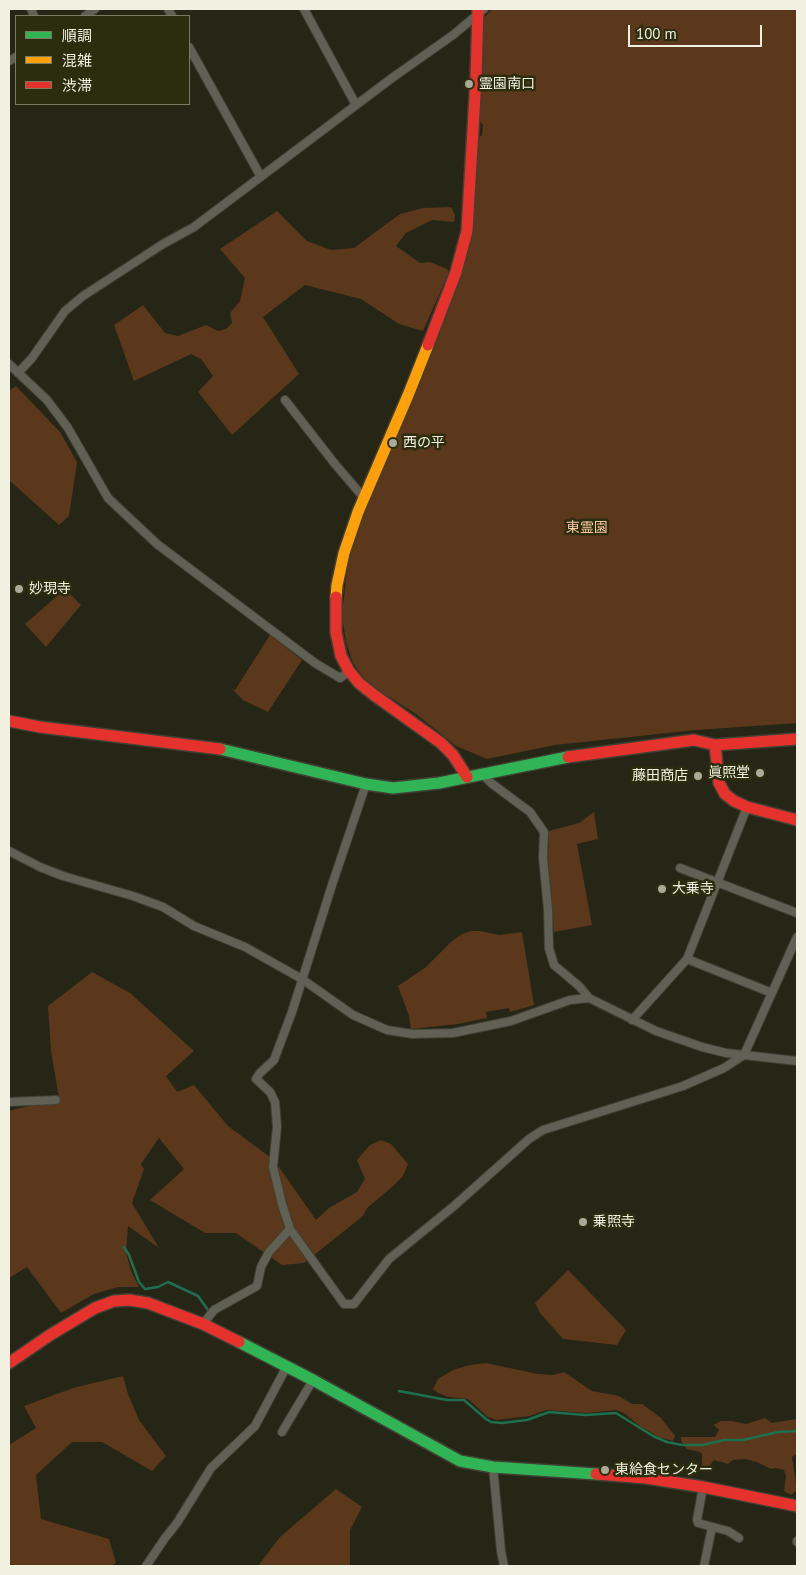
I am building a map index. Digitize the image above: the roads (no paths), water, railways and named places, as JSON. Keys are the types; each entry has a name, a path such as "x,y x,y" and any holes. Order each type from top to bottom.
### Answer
{"street":[{"path":"304,9 356,105"},
{"path":"18,373 32,358 64,311 117,273 194,227 480,11"},
{"path":"467,777 457,760 442,743 374,695 359,683 349,671 341,656 336,632 335,612 337,585 344,553 364,498 409,393 456,272 467,230 480,11"},
{"path":"190,49 261,177"},
{"path":"9,364 47,400 68,428 108,498 158,544 315,663 340,678 349,671"},
{"path":"285,400 364,498"},
{"path":"9,722 204,746 249,755 366,784 393,788 420,786 558,758 694,740 715,746 797,738"},
{"path":"715,746 719,783 725,794 746,807 797,820"},
{"path":"481,773 491,783 530,812 544,832 543,858 548,910 549,948 554,965 579,986 589,998 656,1031 702,1047 726,1053 797,1061"},
{"path":"366,784 292,1012 274,1060 260,1073 256,1080 270,1092 275,1102 278,1127 274,1167 290,1229 344,1304 354,1304 389,1259 454,1206 529,1139 543,1130 684,1086 724,1068 744,1054 797,936"},
{"path":"632,1020 686,959 746,807"},
{"path":"9,852 40,868 163,907 194,926 245,947 302,979 353,1015 387,1030 412,1034 453,1033 490,1026 570,1000 589,998"},
{"path":"680,868 797,913"},
{"path":"686,959 772,993"},
{"path":"9,1102 56,1100"},
{"path":"202,1324 214,1310 257,1286 261,1267 269,1252 290,1229"},
{"path":"9,1363 73,1320 95,1308 114,1301 129,1300 148,1303 202,1324 287,1366 460,1460 493,1467 646,1478 703,1487 797,1506"},
{"path":"146,1566 177,1523 211,1468 255,1426 287,1366"},
{"path":"282,1432 313,1380"},
{"path":"493,1467 504,1566"},
{"path":"703,1487 697,1520 700,1524 728,1531 739,1538"},
{"path":"704,1566 712,1527"}],"waterway":[{"path":"124,1247 139,1282 145,1289 158,1287 168,1282 198,1296 208,1310"},
{"path":"399,1391 447,1400 464,1400 491,1422 502,1423 527,1420 549,1412 585,1415 616,1413 653,1436 667,1442 682,1445 703,1445 724,1440 743,1440 778,1432 797,1431"}],"place":[{"name":"霊園南口","path":"469,84"},
{"name":"西の平","path":"393,443"},
{"name":"妙現寺","path":"19,589"},
{"name":"眞照堂","path":"760,773"},
{"name":"藤田商店","path":"698,776"},
{"name":"大乗寺","path":"662,889"},
{"name":"乗照寺","path":"583,1222"},
{"name":"東給食センター","path":"605,1470"}],"park label":[{"name":"東霊園","path":"587,528"}]}
